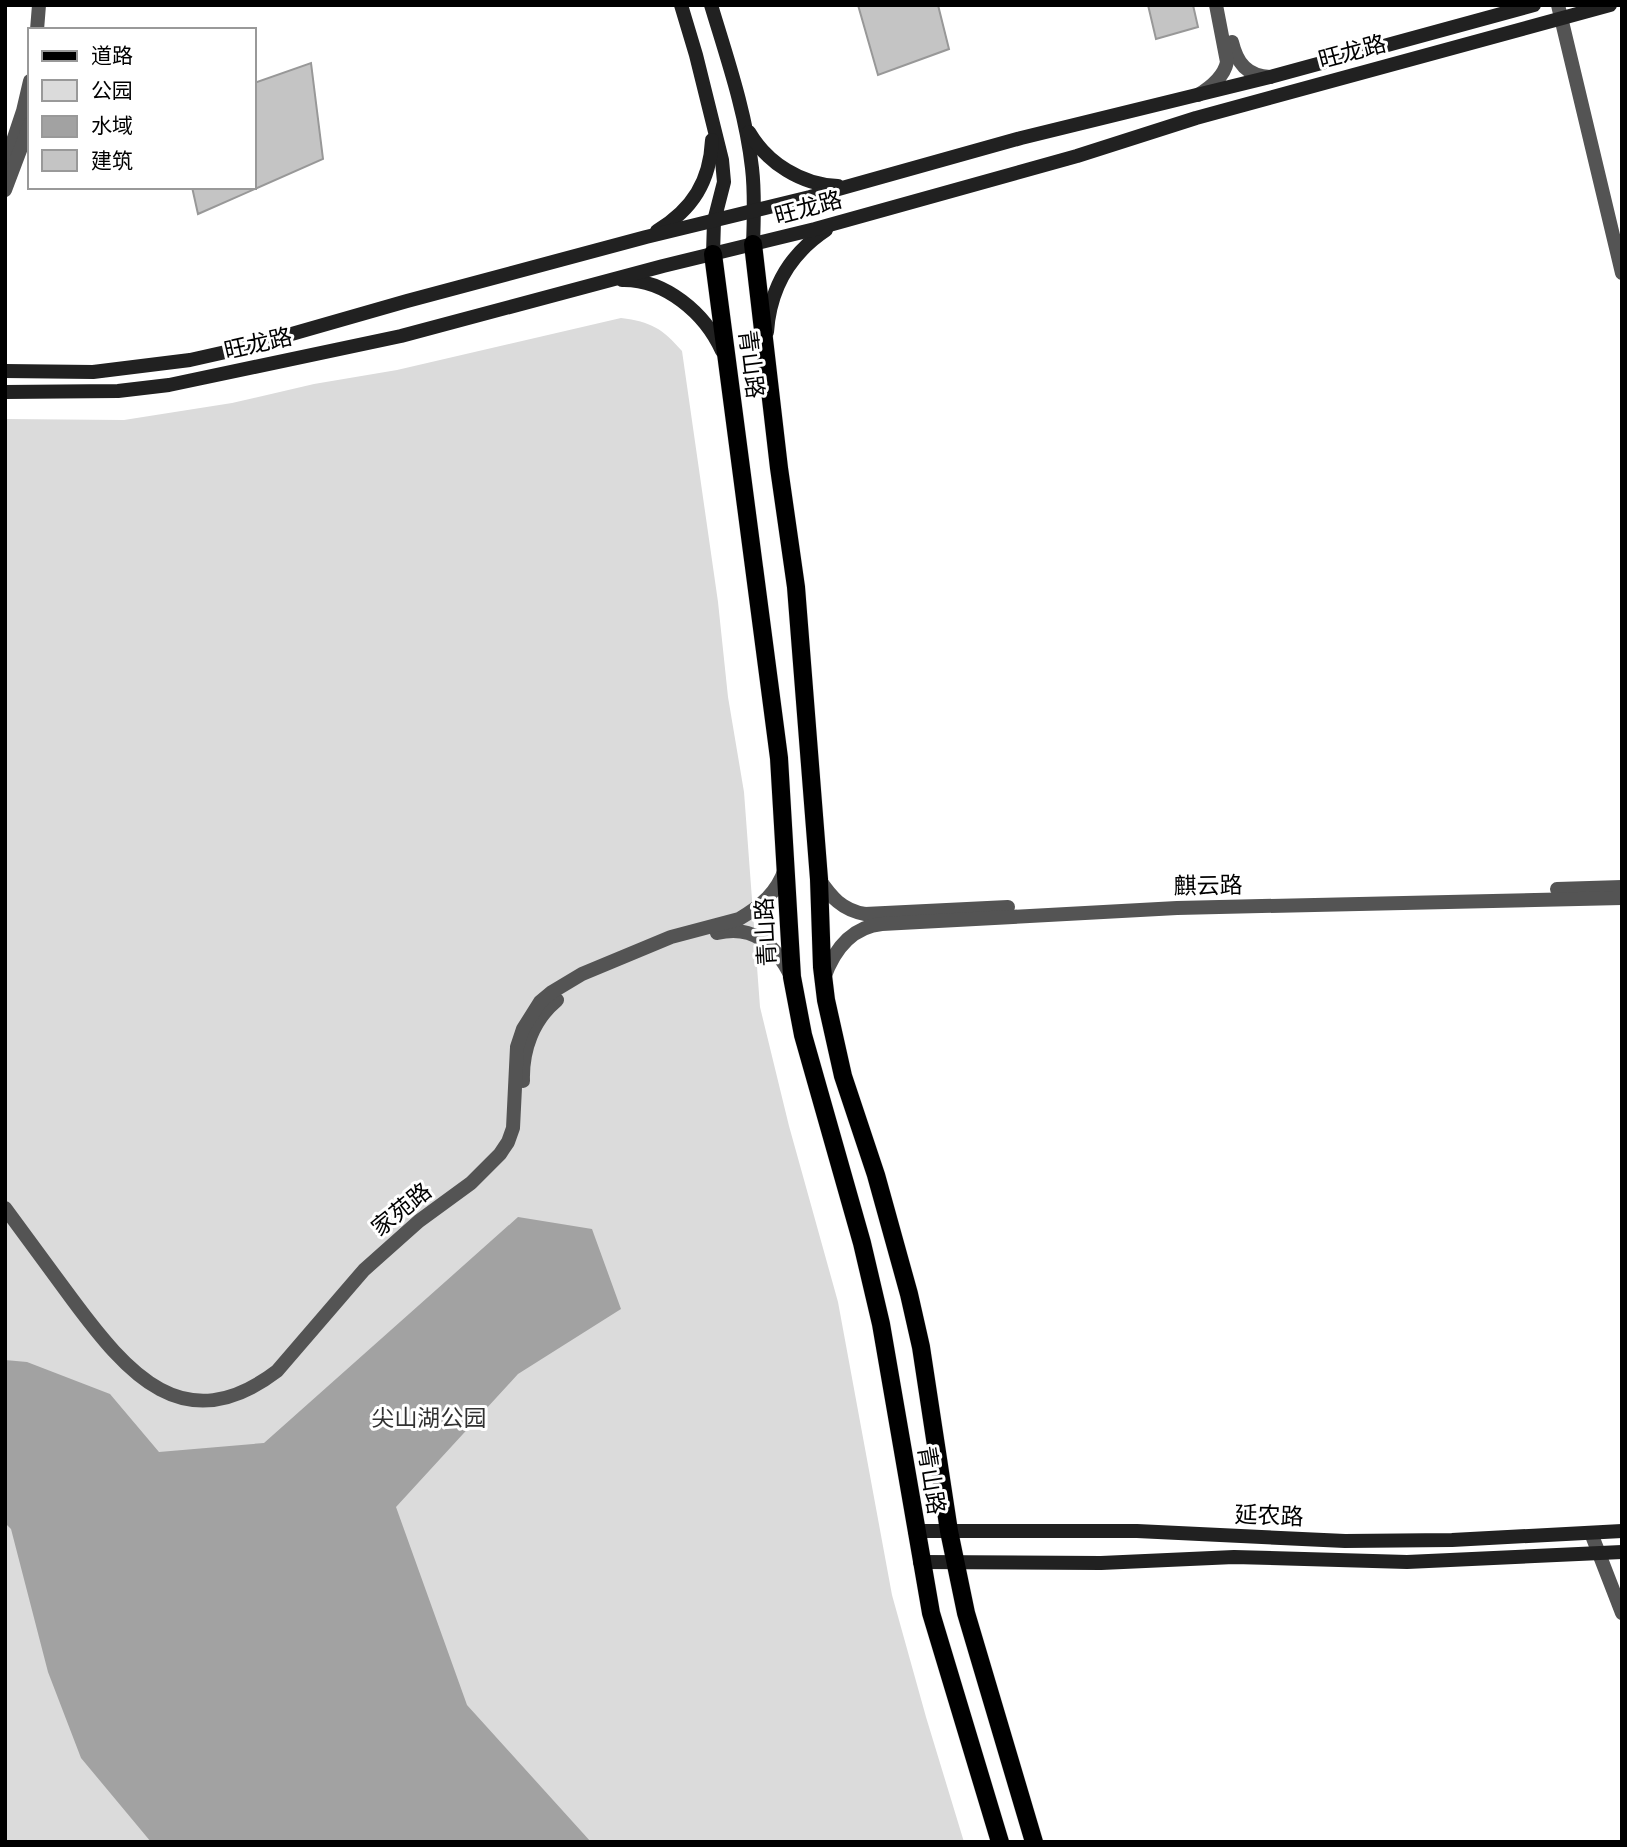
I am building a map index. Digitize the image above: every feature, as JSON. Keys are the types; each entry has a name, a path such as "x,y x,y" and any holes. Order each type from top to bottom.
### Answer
{"main road":[{"name":"青山路","path":"681,5 722,160 724,182 714,220 713,254 779,758 792,977 803,1035 862,1242 881,1324 920,1562 931,1613 1000,1842"},
{"name":"青山路","path":"711,5 730,66 753,171 753,244 796,587 819,879 824,979 832,1032 909,1294 921,1347 949,1531 966,1613 1034,1842"},
{"name":"旺龙路","path":"5,371 93,372 190,360 239,349 646,237 861,183 1021,138 1270,77 1534,5"},
{"name":"旺龙路","path":"5,392 118,391 214,377 401,335 854,218 1077,156 1196,118 1565,11 1610,5"},
{"path":"646,237 663,227 688,205 708,175 712,139 710,107"},
{"path":"743,121 760,149 775,163 794,174 826,185 861,183"},
{"path":"766,354 772,300 793,258 809,241 828,228 854,218"},
{"path":"606,281 629,280 648,284 691,306 716,338 727,362"},
{"name":"延农路","path":"915,1531 1137,1531 1345,1541 1452,1540 1622,1531"},
{"name":"延农路","path":"920,1562 1101,1563 1234,1557 1407,1562 1622,1552"}],"street":[{"path":"37,28 39,5"},
{"path":"47,28 48,5"},
{"path":"1196,96 1220,77 1227,62 1216,5"},
{"path":"1223,5 1238,61 1254,74 1270,77"},
{"path":"1565,11 1622,236"},
{"path":"1565,11 1622,273"},
{"path":"5,165 28,89"},
{"path":"5,190 28,129"},
{"name":"家苑路","path":"5,1208 106,1342 127,1367 145,1381 180,1397 196,1399 227,1398 243,1392 260,1384 277,1371 364,1270 390,1245 471,1183 500,1154 513,1128 517,1047 523,1029 540,1002 582,974 671,937 739,919 748,914 769,898 786,864"},
{"name":"麒云路","path":"819,879 841,906 865,914 1182,899 1622,887"},
{"name":"麒云路","path":"824,979 839,947 858,930 871,925 1177,908 1622,898"},
{"name":"家苑路","path":"5,1221 99,1347 139,1387 177,1403 195,1406 229,1404 264,1389 282,1377 368,1274 405,1242 477,1191 506,1161 516,1147 522,1129 526,1050 535,1025 547,1008 564,994 673,943 729,930 743,930 755,935 777,954 792,977"},
{"path":"1591,1533 1622,1613"}],"green space":[{"name":"尖山湖公园","path":"621,318 655,327 682,351 718,602 728,697 744,792 760,1007 789,1126 838,1302 892,1595 964,1842 5,1842 5,419 124,420 232,403 314,384 397,370"}],"water":[{"path":"518,1217 592,1229 621,1309 518,1374 396,1507 467,1705 591,1842 151,1842 81,1758 48,1672 11,1529 5,1523 5,1360 27,1362 110,1394 159,1452 264,1443"}],"building":[{"path":"858,5 938,5 949,49 878,75"},
{"path":"1148,5 1193,5 1198,27 1156,39"},
{"path":"311,63 323,159 256,188 256,82"},
{"path":"192,189 255,189 198,214"}]}
